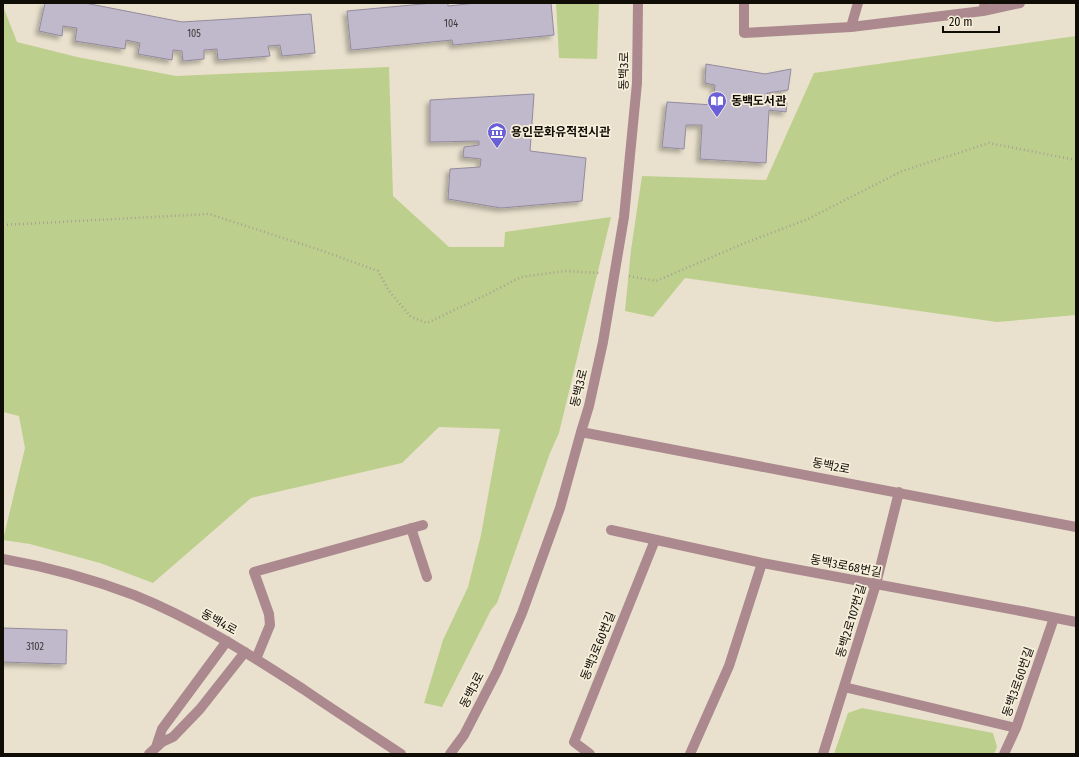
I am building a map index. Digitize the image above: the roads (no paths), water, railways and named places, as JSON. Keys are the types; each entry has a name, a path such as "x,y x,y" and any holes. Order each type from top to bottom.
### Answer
{"street":[{"name":"동백3로","path":"450,754 468,729 522,613 560,508 580,432 589,406 603,342 624,217 637,83 638,3"},
{"path":"744,3 744,33 851,27 1020,3"},
{"path":"851,27 858,3"},
{"name":"동백2로","path":"580,432 1076,527"},
{"name":"동백2로107번길","path":"823,754 876,584 899,492"},
{"path":"256,659 270,625 269,614 254,572 423,525"},
{"path":"410,528 427,577"},
{"name":"동백3로68번길","path":"611,530 762,563 1076,622"},
{"name":"동백3로60번길","path":"590,754 574,742 655,540"},
{"name":"동백4로","path":"3,559 90,580 135,596 178,615 245,652 401,754"},
{"path":"690,754 729,666 762,563"},
{"name":"동백3로60번길","path":"1004,754 1016,728 1054,618"},
{"path":"152,752 162,729 227,641"},
{"path":"152,752 162,742 173,737 200,709 245,652"},
{"path":"844,687 1016,728"}],"place":[{"name":"동백도서관","path":"717,118"},
{"name":"용인문화유적전시관","path":"497,149"}]}
